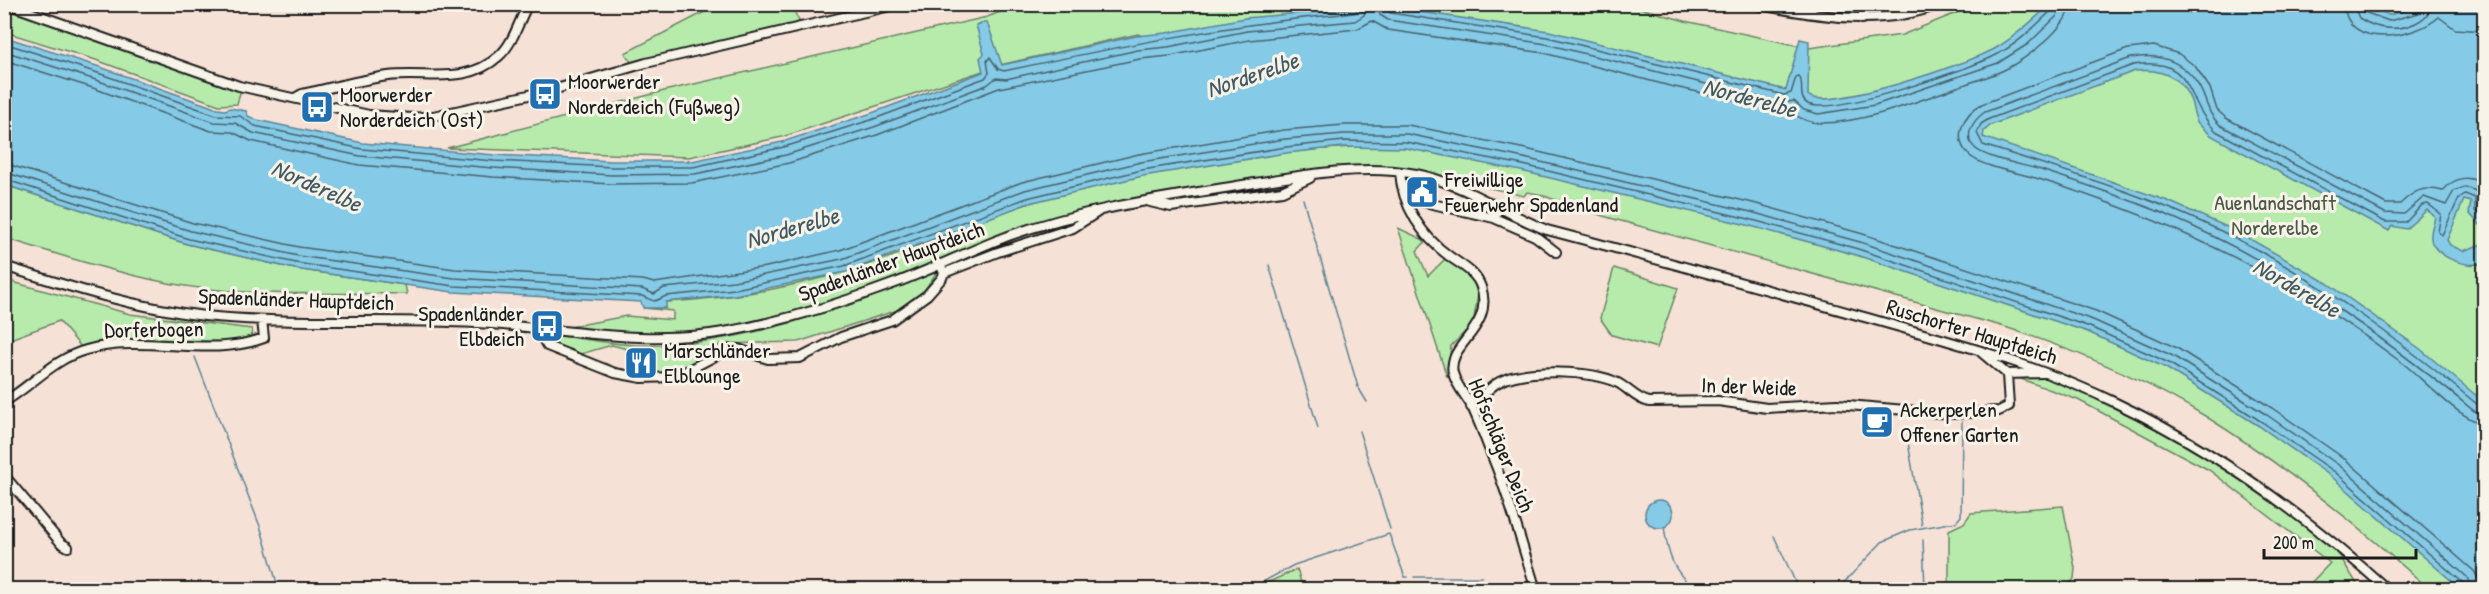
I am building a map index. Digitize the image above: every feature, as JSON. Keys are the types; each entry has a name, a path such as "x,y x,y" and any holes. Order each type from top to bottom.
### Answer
{"street":[{"path":"7,4 239,86 383,116 433,116 556,89 646,63 899,4"},
{"path":"295,99 302,94 386,76 458,76 474,72 506,49 528,4"},
{"path":"1753,4 1811,14 1862,19 1909,14 1940,4"},
{"path":"1811,14 1812,4"},
{"path":"1862,19 1865,4"},
{"name":"Spadenländer Hauptdeich","path":"4,266 131,303 206,316 262,320 478,323 644,339 728,331 826,308 1009,236 1101,209 1318,174 1400,172"},
{"name":"Hofschläger Deich","path":"1400,172 1406,198 1414,217 1427,236 1469,270 1481,286 1482,312 1478,326 1462,345 1453,364 1453,373 1471,407 1503,484 1536,590"},
{"name":"Ruschorter Hauptdeich","path":"1400,172 1434,178 1499,207 1518,219 1547,230 1979,350 2049,373 2116,403 2184,438 2240,474 2312,526 2388,590"},
{"name":"Spadenländer Hauptdeich","path":"1146,201 1171,207 1282,191 1318,174"},
{"path":"1406,198 1494,218 1535,236 1556,252"},
{"path":"1494,218 1499,207"},
{"path":"544,330 544,341 547,346 588,364 642,378 675,377 728,350 738,349 768,359 800,358 841,337 892,320 927,295 944,273 998,252 1072,228 1101,209"},
{"path":"940,264 944,273"},
{"name":"Dorferbogen","path":"4,402 83,350 106,345 243,346 264,338 262,320"},
{"path":"1979,350 2007,374 2049,373"},
{"name":"In der Weide","path":"1471,407 1500,381 1556,372 1602,377 1618,383 1640,400 1649,402 1718,401 1767,408 1837,404 1967,414 1999,411 2009,406 2007,374"},
{"path":"4,475 61,543 68,547"}],"green space":[{"path":"718,5 791,5 800,23 631,62 625,53"},
{"name":"Auenlandschaft Norderelbe","path":"1019,5 1630,5 1685,21 1809,48 1902,35 1976,5 2484,5 2484,589 2429,589 2321,498 2235,435 2157,389 2057,345 2005,327 1603,216 1538,194 1527,192 1524,196 1414,170 1326,169 1293,173 1133,198 1070,212 998,236 833,302 749,326 669,334 617,333 564,328 626,316 673,320 673,311 643,308 665,308 665,302 746,294 827,277 898,254 1027,204 1110,181 1198,164 1287,152 1372,146 1138,34 1004,64 782,137 689,157 447,148 668,90 987,17"},
{"path":"5,7 241,89 237,104 219,105 96,60 5,32"},
{"path":"5,185 187,244 295,269 405,285 407,294 227,291 168,283 106,268 5,238"},
{"path":"1398,228 1426,241 1417,251 1428,276 1447,257 1472,277 1478,295 1473,324 1451,346 1447,377"},
{"path":"1614,268 1678,288 1657,348 1612,335 1600,318"},
{"path":"937,272 923,292 901,309 798,342 721,344 681,369 653,374 654,356 612,345 577,355 545,340 545,334 616,343 659,345 730,337 801,320"},
{"path":"5,280 130,314 252,329 251,336 242,342 149,340 81,347 59,321 5,341"},
{"path":"2044,375 2115,405 2191,447 2257,489 2335,548 2360,589 2305,589 2330,563 2209,470 2078,400 2013,376"},
{"path":"2063,506 2075,568 2074,579 2065,589 1949,589 1949,530 1964,523 1971,513"},
{"path":"1297,569 1303,589 1254,589"}],"water":[{"name":"Auenlandschaft Norderelbe","path":"2362,4 2389,15 2421,6 2484,9 2484,225 2480,225 2469,213 2471,202 2464,200 2447,240 2450,245 2463,251 2484,243 2484,262 2471,264 2456,261 2437,250 2431,238 2435,217 2427,210 2406,229 2392,226 2389,231 2212,136 2198,123 2191,101 2182,85 2162,73 2135,71 1991,125 1984,131 1983,137 2168,201 2236,231 2327,283 2419,348 2484,402 2484,589 2461,589 2332,477 2259,426 2166,368 2088,332 1856,255 1747,225 1521,171 1405,148 1344,147 1286,153 1143,176 1029,203 846,272 735,295 666,302 666,308 643,308 641,302 453,292 295,269 187,244 5,185 5,37 100,67 218,109 230,108 246,111 248,116 257,120 363,143 495,155 612,161 692,161 782,142 869,114 983,72 980,58 984,54 976,25 987,22 1002,65 1136,36 1166,33 1245,18 1380,6 1549,31 1786,90 1800,39 1809,41 1808,95 1820,99 1868,92 1899,84 1982,55 2011,38 2050,5"},
{"path":"1659,500 1669,504 1673,514 1669,524 1659,528 1649,524 1645,514 1649,504"}],"waterway":[{"path":"1303,199 1358,387 1367,402"},
{"path":"1269,265 1318,428"},
{"path":"195,357 261,529 279,590"},
{"path":"1837,590 1882,542 1910,530 1956,522 1961,516 1962,422"},
{"path":"1359,431 1390,529"},
{"path":"1907,436 1922,525"},
{"path":"1664,527 1667,546 1677,570 1696,590"},
{"path":"1252,588 1294,565 1389,534 1405,577 1408,577"},
{"path":"1774,536 1799,590"},
{"path":"1923,540 1925,590"},
{"path":"1414,577 1482,577"}],"place":[{"name":"Moorwerder Norderdeich (Fußweg)","path":"545,94"},
{"name":"Moorwerder Norderdeich (Ost)","path":"317,107"},
{"name":"Freiwillige Feuerwehr Spadenland","path":"1422,192"},
{"name":"Spadenländer Elbdeich","path":"547,326"},
{"name":"Marschländer Elblounge","path":"641,363"},
{"name":"Ackerperlen Offener Garten","path":"1877,422"}],"water label":[{"name":"Norderelbe","path":"1252,74"},
{"name":"Norderelbe","path":"1750,97"},
{"name":"Norderelbe","path":"317,185"},
{"name":"Norderelbe","path":"792,227"},
{"name":"Norderelbe","path":"2297,287"}]}
